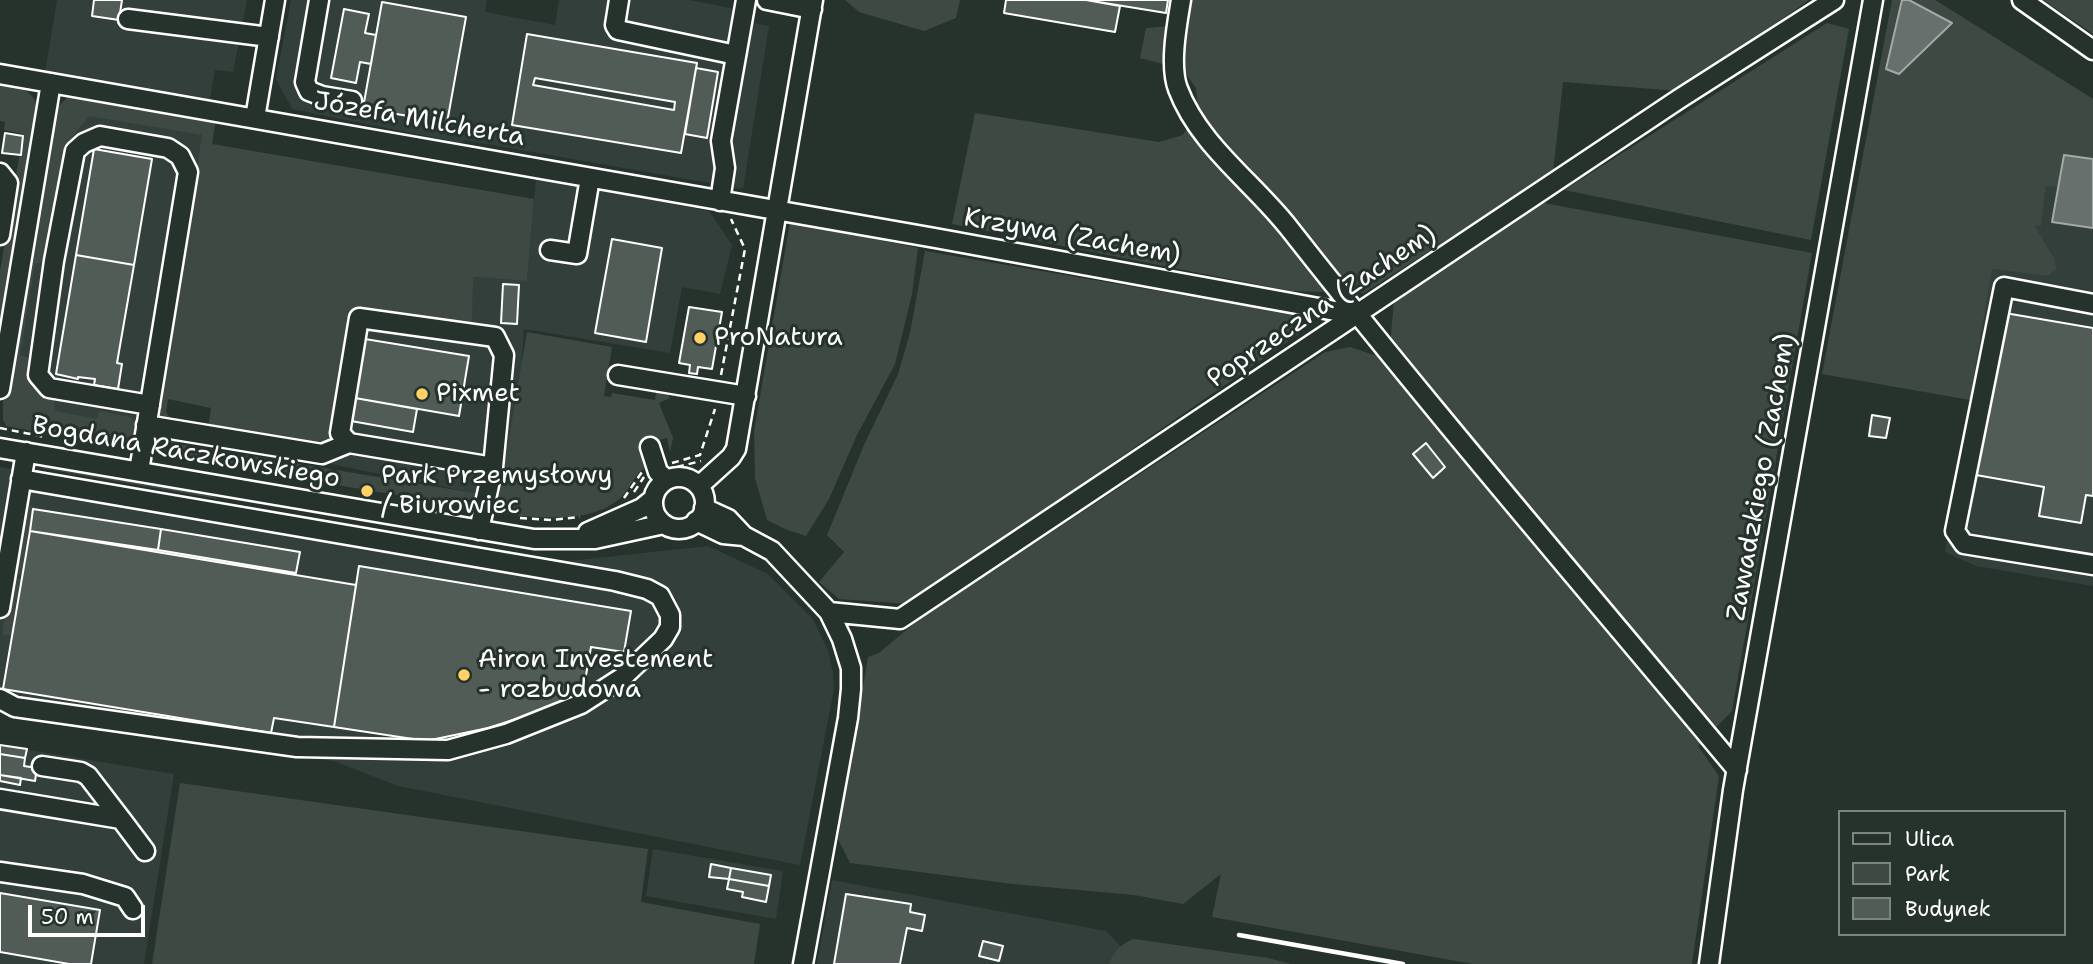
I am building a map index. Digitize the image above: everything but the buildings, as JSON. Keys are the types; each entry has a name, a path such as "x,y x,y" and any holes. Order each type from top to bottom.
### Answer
{"street":[{"path":"255,118 275,0"},
{"path":"319,0 304,82 309,91 352,101"},
{"path":"619,0 615,24 618,30 736,55"},
{"path":"727,202 721,141 746,0"},
{"path":"699,486 731,457 736,449 813,4 767,0"},
{"path":"1181,0 1174,74 1187,107 1208,141 1273,208 1357,315 1737,770"},
{"name":"Poprzeczna (Zachem)","path":"829,612 900,619 1679,99 1834,0"},
{"name":"Zawadzkiego (Zachem)","path":"1709,964 1737,770 1873,0"},
{"path":"2022,0 2093,50"},
{"path":"128,19 269,37"},
{"name":"Józefa Milcherta","path":"0,75 778,211"},
{"path":"0,389 51,83"},
{"path":"139,471 146,425 150,405 188,172 180,156 168,148 100,136 84,143 75,151 54,261 38,375 49,388 150,405"},
{"path":"0,173 8,183 0,235"},
{"path":"550,250 577,254 590,178"},
{"name":"Krzywa (Zachem)","path":"778,211 1357,315"},
{"path":"2093,304 2004,287 1955,531 1964,544 2093,565"},
{"path":"349,443 340,433 359,318 495,337 504,355 493,467 479,530"},
{"path":"618,375 746,396"},
{"path":"146,425 321,454 349,443 493,467"},
{"path":"650,447 660,473 685,478 699,486 704,497 700,515 728,519 744,536 772,551 829,612 848,656 851,689 803,964"},
{"name":"Bogdana Raczkowskiego","path":"0,448 534,538 594,539 664,524 680,528 691,526 700,515"},
{"path":"0,608 26,452"},
{"name":"Bogdana Raczkowskiego","path":"570,538 642,508 653,499 659,486 660,473"},
{"path":"0,699 15,707 297,747 448,750 506,734 581,704 623,677 663,639 670,627 667,605 660,596 647,589 22,479"},
{"path":"233,515 238,489"},
{"path":"653,499 654,510 664,524"},
{"path":"42,766 81,772 88,776 145,852"},
{"path":"0,799 121,819"},
{"path":"0,872 83,884 125,897 133,909"}],"path":[{"path":"619,502 640,474 660,473 700,454 714,414 745,248 731,219 727,202"},
{"path":"0,430 48,438"},
{"path":"0,430 44,442"},
{"path":"628,501 643,478 702,461"},
{"path":"510,517 551,520 588,515"},
{"path":"513,522 550,525"}],"shaded area":[{"path":"57,0 247,0 233,72 215,70 210,99 45,72"},
{"path":"291,0 487,0 485,12 555,25 559,0 689,0 731,8 738,20 769,26 743,189 464,140 461,143 292,109 276,79"},
{"path":"1892,0 1935,0 2093,99 2093,586 1976,566 1945,552 1994,254"},
{"path":"1902,0 1909,0 1952,23 1899,74 1886,69"},
{"path":"86,104 214,126 166,412 180,432 177,444 22,417 10,398 57,125"},
{"path":"2064,155 2093,159 2093,228 2052,222"},
{"path":"536,178 709,211 732,245 720,294 682,287 670,353 524,329 513,501 311,460 344,298 472,277 527,281"},
{"path":"0,467 569,561 708,546 768,574 812,618 828,650 833,673 834,689 800,865 398,786 334,761 202,746 0,711"},
{"path":"0,745 174,774 144,964 0,964"},
{"path":"653,849 783,871 776,919 646,896"},
{"path":"832,880 1106,931 1137,964 817,964"}],"green space":[{"path":"845,0 960,0 956,18 924,31 859,12"},
{"path":"1186,0 1809,0 1679,91 1563,82 1553,172 1364,293 1290,291 952,224 975,113 1159,142 1183,135 1198,111 1196,88 1182,69 1140,58 1146,28 1181,25"},
{"path":"1892,0 1935,0 2093,99 2093,159 2064,155 2058,187 2046,186 2041,226 2034,225 2055,260 2056,269 2048,276 1992,269 1970,400 1822,374"},
{"path":"2043,0 2093,0 2093,34"},
{"path":"1827,23 1849,29 1811,240 1564,190"},
{"path":"0,81 14,85 31,95 40,114 0,359 0,271 23,134 4,130 5,122 0,121"},
{"path":"80,94 216,119 212,144 534,199 527,281 473,277 472,322 348,310 331,440 325,447 208,429 211,408 168,399 166,412 180,432 178,444 499,497 527,332 612,347 604,396 611,397 612,393 655,400 657,388 666,391 670,398 659,403 673,438 670,453 667,438 641,445 647,467 638,474 626,492 608,507 571,517 520,516 154,454 153,443 202,135 89,116 68,142 49,257 46,263 35,263 20,355 29,358 35,384 54,400 55,411 97,419 99,411 131,417 137,425 135,441 129,449 6,426 3,419 3,395 53,111 68,97"},
{"path":"1544,203 1812,253 1732,711 1698,746 1719,776 1692,964 1473,964 1212,917 1221,874 1183,904 1134,895 1013,884 850,863 838,839 868,657 879,653 917,621 1325,352 1350,347 1374,355 1390,345 1394,301 1493,230"},
{"path":"790,222 918,248 912,294 895,364 857,435 829,499 806,536 767,520 755,478 754,431"},
{"path":"925,251 1298,315 1303,331 908,604 839,599 819,582 844,552 827,535 864,445 898,374 910,333"},
{"path":"51,466 204,492 219,499 40,468"},
{"path":"25,505 34,507 22,575 14,574"},
{"path":"11,578 22,579 12,636 2,634"},
{"path":"180,783 648,849 641,902 760,924 754,964 152,964"},
{"path":"1134,939 1268,958 1291,964 1109,964 1118,948"}],"railway":[{"path":"1239,935 1403,964"}],"place":[{"name":"ProNatura","path":"700,338"},
{"name":"Pixmet","path":"422,394"},
{"name":"Park Przemysłowy / Biurowiec","path":"367,491"},
{"name":"Airon Investement - rozbudowa","path":"464,675"}]}
